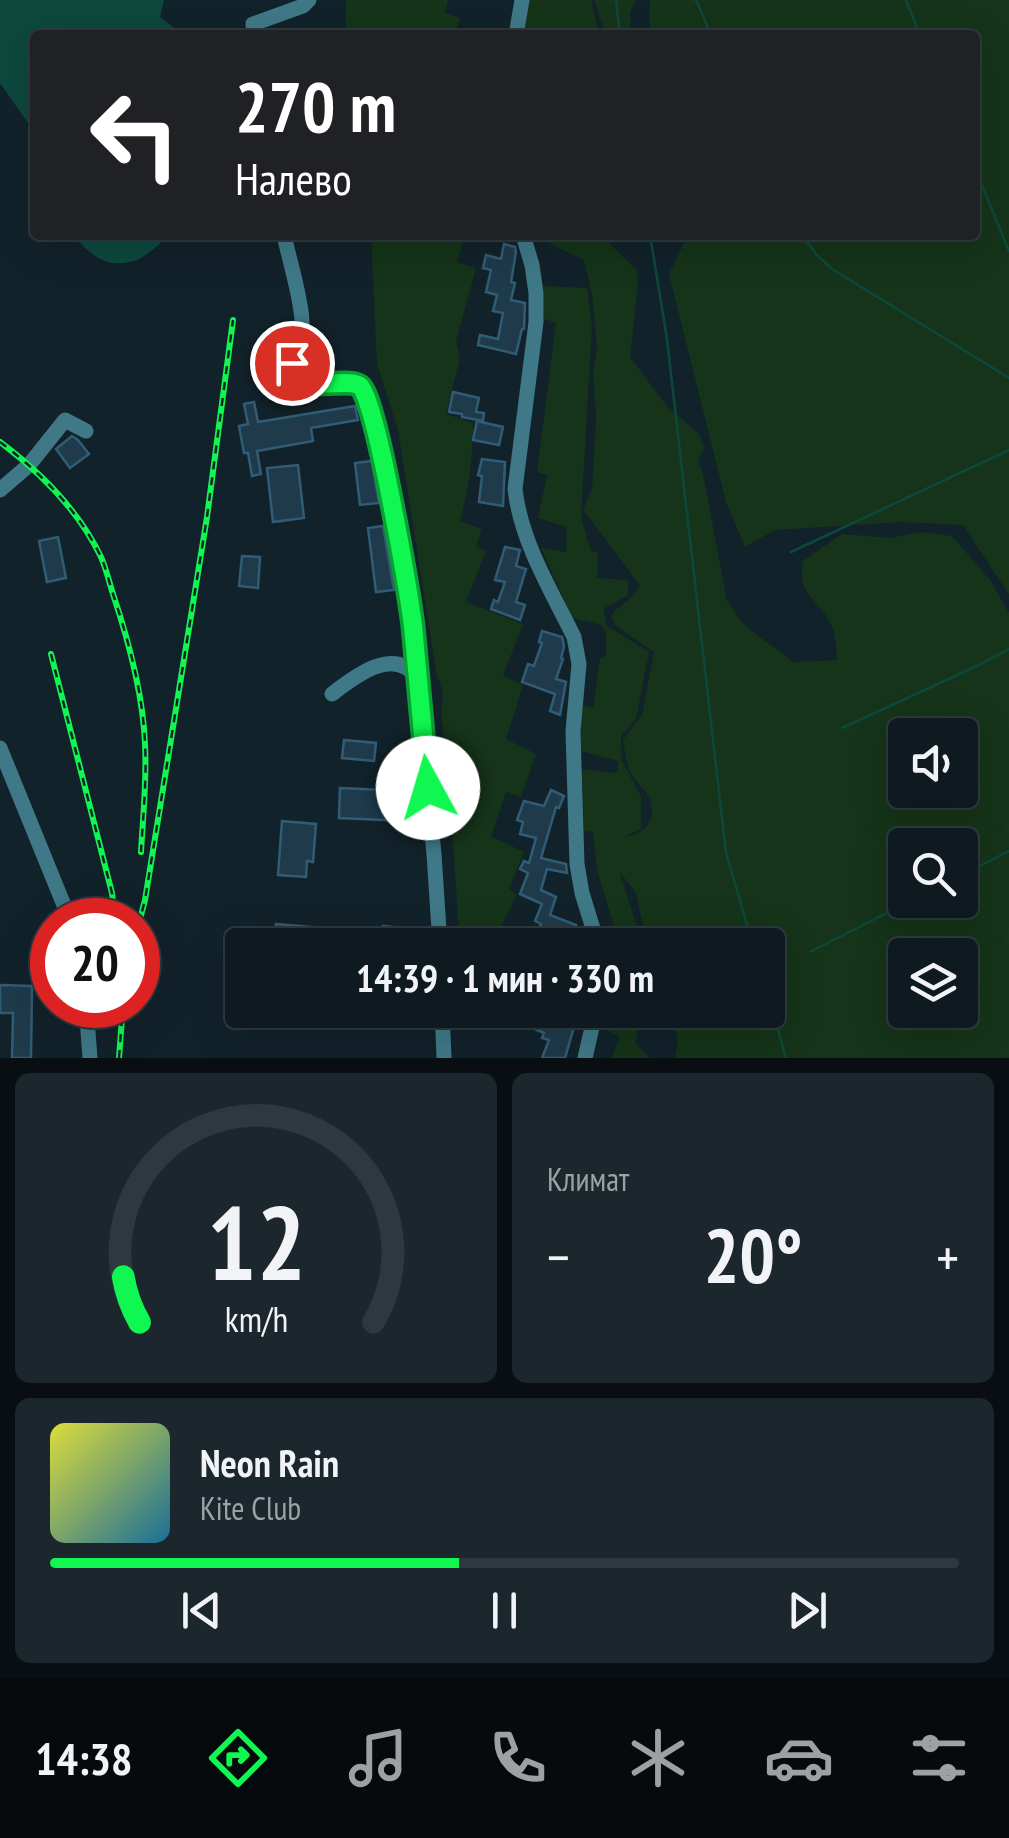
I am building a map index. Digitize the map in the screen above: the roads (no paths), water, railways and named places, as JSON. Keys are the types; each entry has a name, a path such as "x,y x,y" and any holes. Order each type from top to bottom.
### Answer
{"street":[{"path":"253,30 252,24 309,0"},
{"path":"517,30 522,0"},
{"path":"285,240 302,315 302,331 292,363 293,378 304,384 353,383 362,387 380,443 412,624 439,928"},
{"path":"524,240 536,293 536,322 515,489 520,522 578,651 573,731 577,864 593,928"},
{"path":"0,490 29,465 65,420 86,430"},
{"path":"332,694 373,667 394,663 410,669 417,678"},
{"path":"0,748 61,898"},
{"path":"88,1028 90,1058"},
{"path":"443,1028 444,1058"},
{"path":"584,1058 592,1028"}],"waterway":[{"path":"616,0 619,30"},
{"path":"696,0 709,30"},
{"path":"906,0 918,30"},
{"path":"980,180 1009,251"},
{"path":"651,240 667,339 726,853 748,928"},
{"path":"806,240 832,269 1009,378"},
{"path":"791,552 1009,450"},
{"path":"842,728 1009,649"},
{"path":"978,867 1009,851"},
{"path":"810,952 888,912"},
{"path":"777,1028 786,1058"}],"railway":[{"path":"145,898 207,517 233,320"},
{"path":"0,442 44,479 70,508 104,566 130,649 141,706 146,771 141,852"},
{"path":"51,654 113,898"},
{"path":"119,1058 121,1028"}]}
